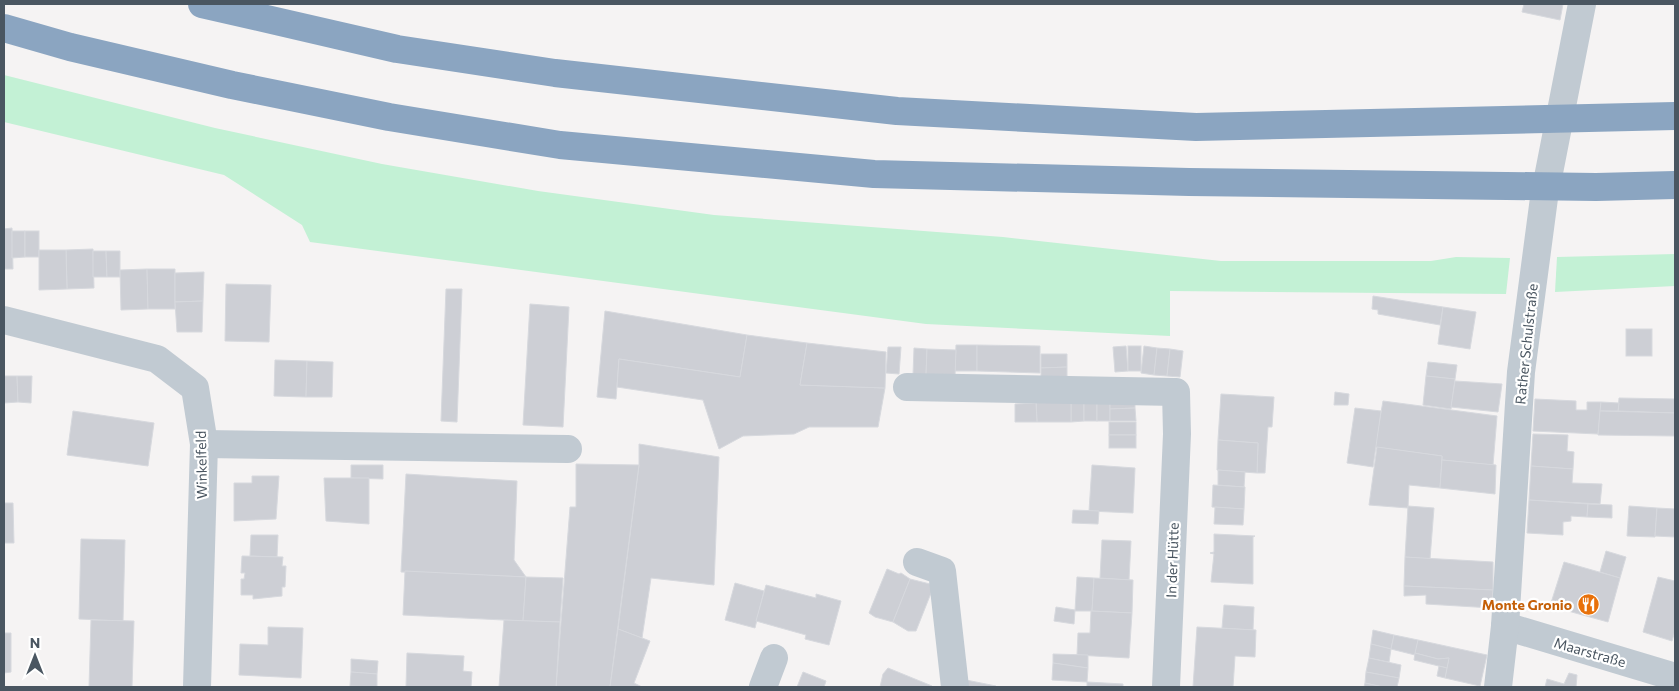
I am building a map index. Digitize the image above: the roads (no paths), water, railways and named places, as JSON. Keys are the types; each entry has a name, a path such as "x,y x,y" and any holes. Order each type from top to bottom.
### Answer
{"highway":[{"path":"202,4 397,50 555,73 897,111 1196,127 1675,116"},
{"path":"4,28 70,47 232,85 389,117 560,145 874,174 1189,182 1484,184 1596,187 1675,185"}],"street":[{"name":"Rather Schulstraße","path":"1498,687 1505,626 1521,372 1544,198 1582,4"},
{"name":"Winkelfeld","path":"4,320 157,359 195,388 204,444 197,687"},
{"name":"In der Hütte","path":"907,387 1176,392 1177,434 1166,687"},
{"path":"204,444 568,449"},
{"path":"917,562 942,571 955,687"},
{"name":"Maarstraße","path":"1505,626 1675,677"},
{"path":"763,687 774,658"}],"place":[{"name":"Monte Gronio","path":"1588,604"}]}
